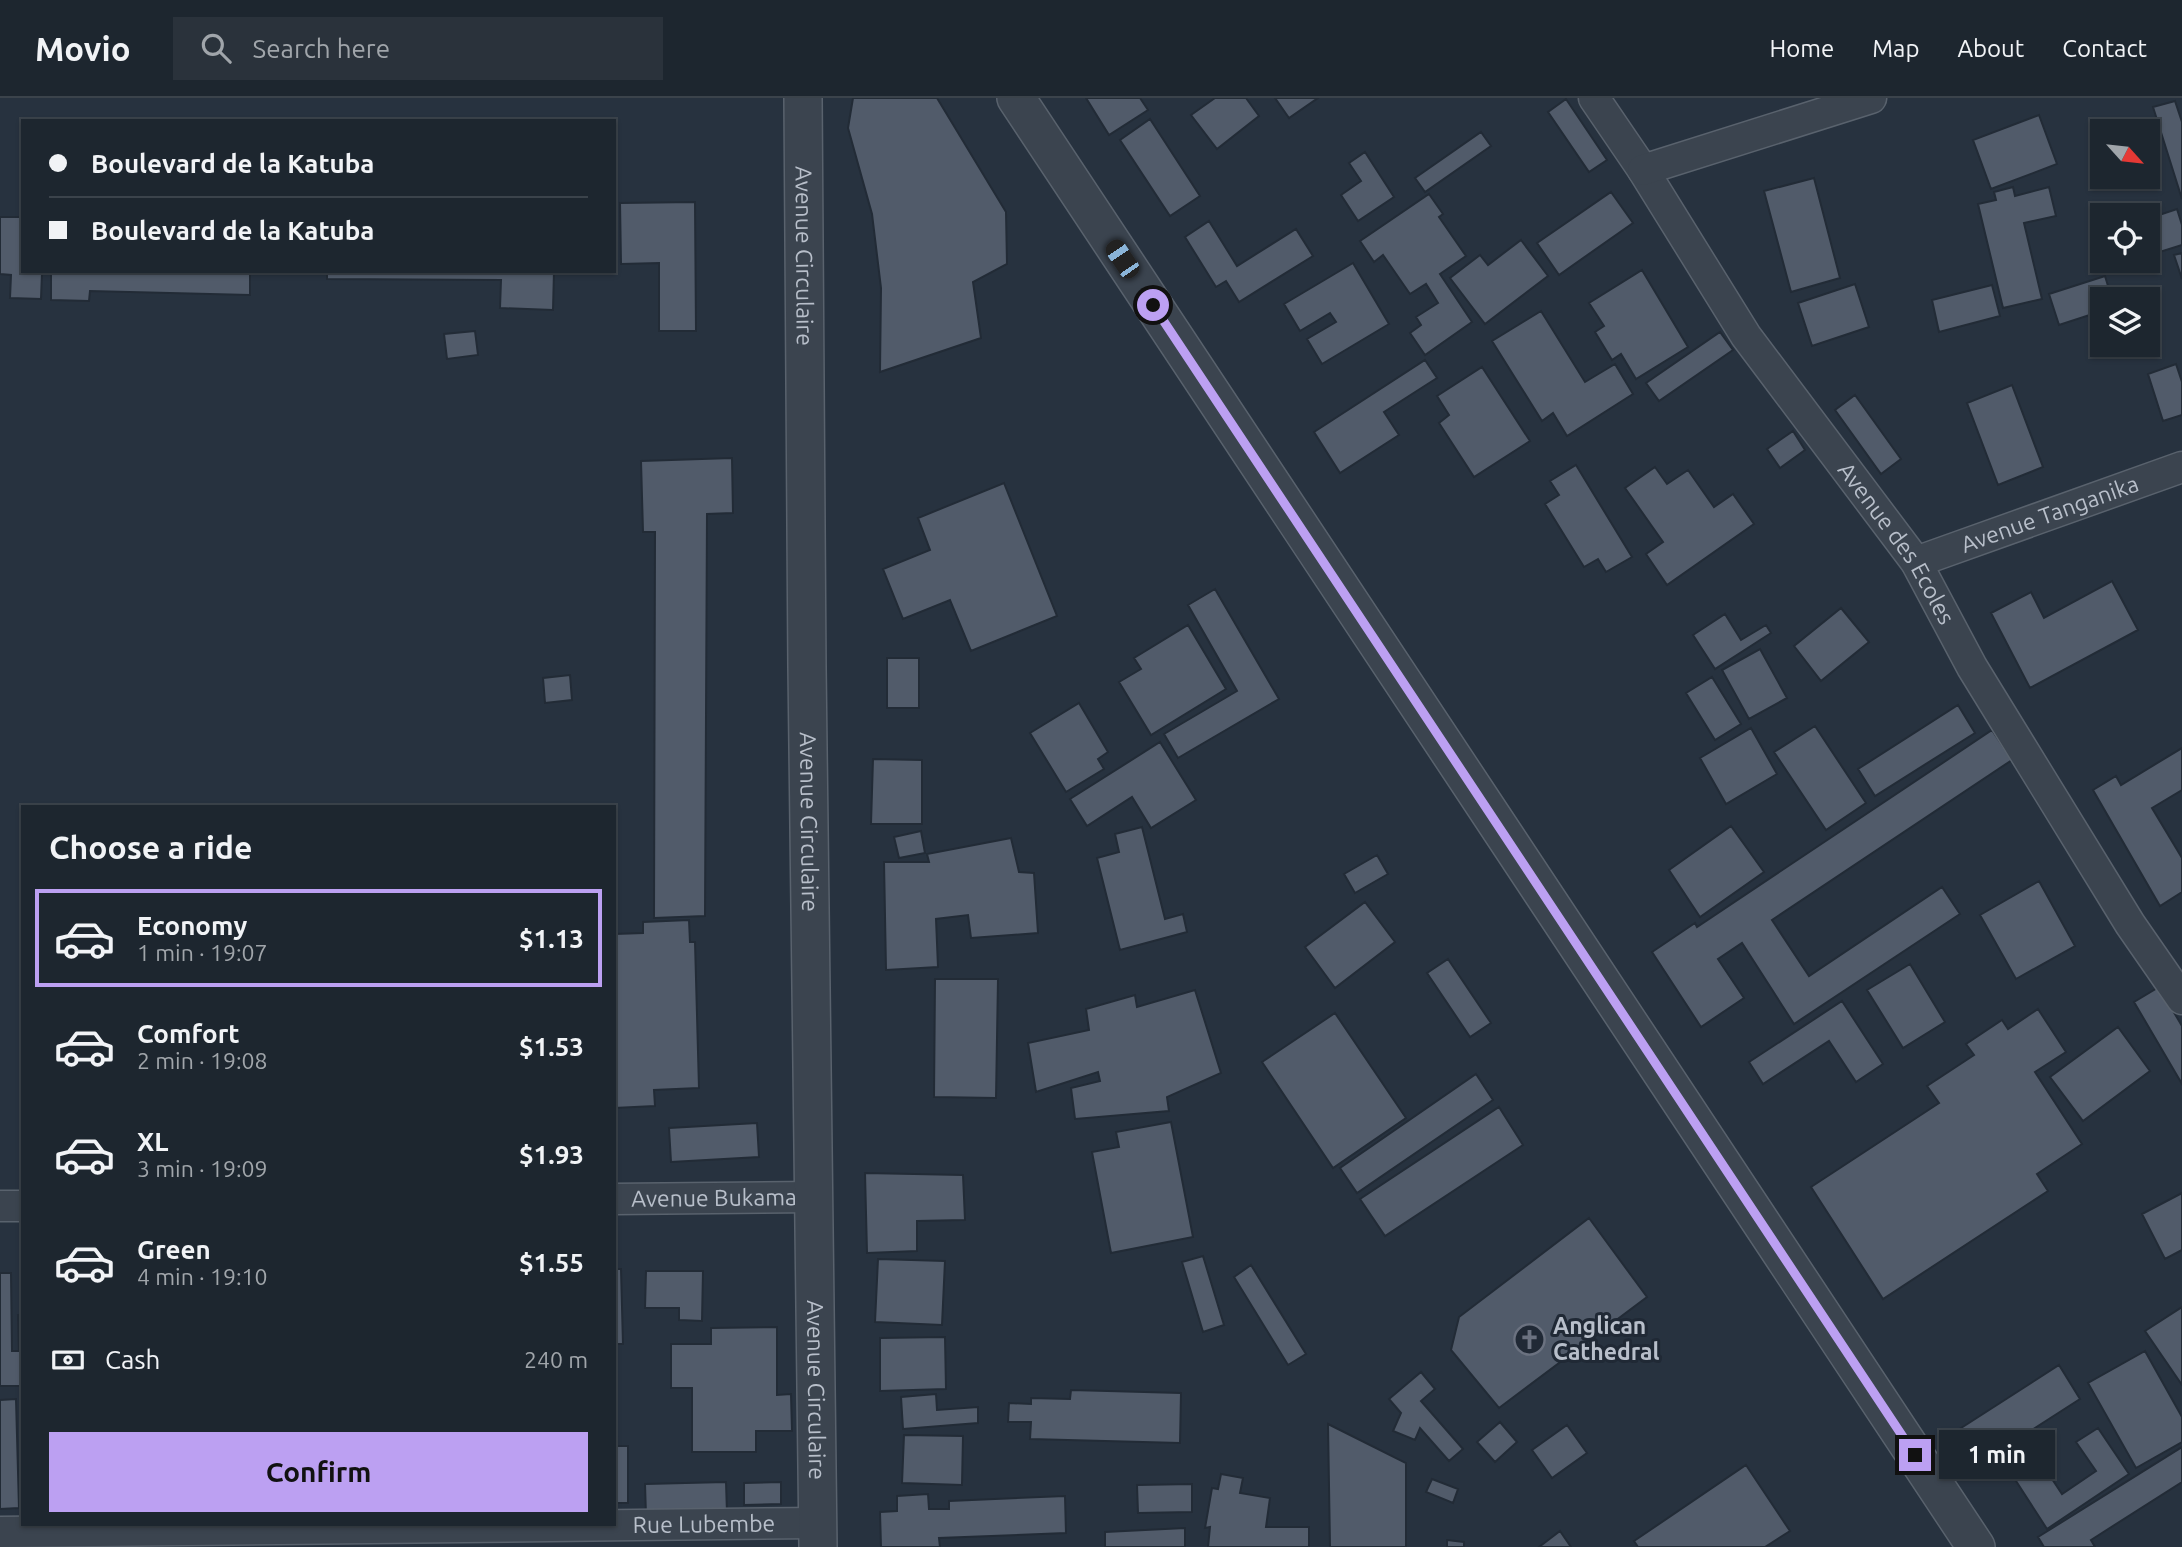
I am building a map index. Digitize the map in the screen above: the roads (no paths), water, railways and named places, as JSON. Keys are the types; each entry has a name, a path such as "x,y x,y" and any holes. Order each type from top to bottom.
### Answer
{"street":[{"name":"Avenue Circulaire","path":"803,98 818,1535"},
{"path":"1016,98 1976,1547"},
{"name":"Avenue des Ecoles","path":"1594,98 1643,170 1746,336 1916,562 1972,667 2130,924 2182,999"},
{"path":"1643,170 1871,98"},
{"name":"Avenue Tanganika","path":"1916,562 2182,467"},
{"name":"Avenue Bukama","path":"616,1199 815,1197"},
{"path":"0,1206 21,1206"},
{"name":"Rue Lubembe","path":"0,1532 818,1535"}],"place":[{"name":"Anglican Cathedral","path":"1530,1339"}]}
